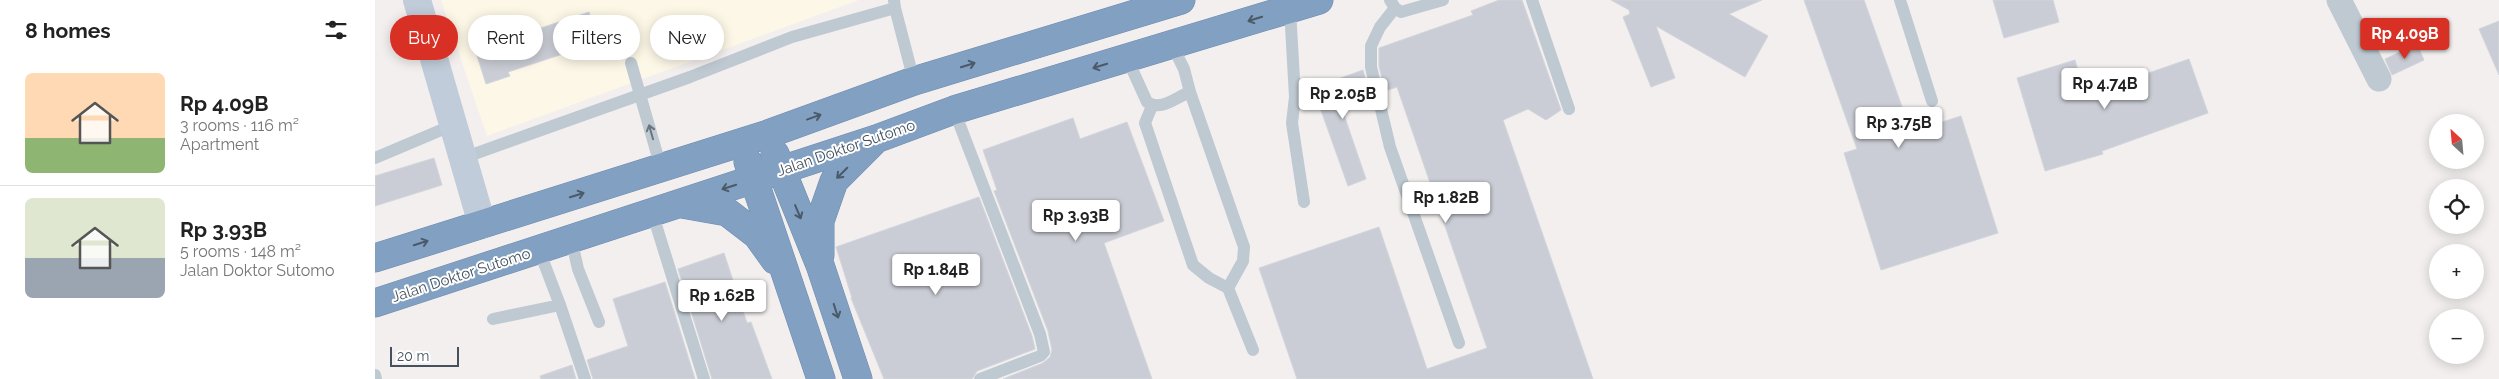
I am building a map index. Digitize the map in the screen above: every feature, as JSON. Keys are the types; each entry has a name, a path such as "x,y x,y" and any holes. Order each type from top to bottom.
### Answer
{"highway":[{"name":"Jalan Doktor Sutomo","path":"375,303 876,139 954,110 1319,0"},
{"path":"375,258 768,134 914,81 1168,2"},
{"path":"768,134 820,265 859,379"},
{"path":"820,265 820,221 834,181 876,139"},
{"path":"741,142 755,178 821,379"},
{"path":"678,204 727,212 757,236 787,275"}],"street":[{"path":"417,0 482,224"},
{"path":"2339,0 2379,79"}],"lane":[{"path":"1443,0 1401,12 1392,4 1371,46 1371,67 1390,147 1459,343"},
{"path":"1531,0 1569,109"},
{"path":"1899,0 1932,101"},
{"path":"463,158 640,95 792,37 895,4 914,81"},
{"path":"1289,9 1295,97 1293,123 1304,202"},
{"path":"1172,45 1184,69 1244,247 1243,261 1228,288"},
{"path":"1127,58 1147,102 1152,106 1160,107 1191,92"},
{"path":"631,63 661,168"},
{"path":"1152,106 1145,123 1193,265 1209,278 1228,288 1253,350"},
{"path":"954,110 1040,334 1044,352 1040,356 980,379"},
{"path":"375,158 453,125"},
{"path":"653,212 704,379"},
{"path":"571,238 578,270 599,322"},
{"path":"539,250 585,379"},
{"path":"493,319 560,305"},
{"path":"375,375 376,379"}],"shaded area":[{"path":"441,0 859,0 724,49 724,15 650,15 650,60 695,60 487,136 458,50 458,15 446,15"}],"building":[{"path":"1499,0 1522,0 1561,110 1546,120 1528,109 1503,120 1593,379 1297,379 1259,268 1379,227 1427,369 1487,348 1397,87 1385,91 1379,66 1379,48 1473,15 1471,11"},
{"path":"1611,0 1762,0 1729,14 1768,36 1745,77 1656,26 1675,78 1651,87 1623,17 1630,14 1629,10"},
{"path":"1804,0 1864,0 1911,132 1961,116 1998,233 1881,270 1844,153 1857,149"},
{"path":"1993,0 2053,0 2059,22 2004,38"},
{"path":"2499,21 2499,75 2479,29"},
{"path":"553,24 553,57 508,72 510,76 486,84 478,60 543,60 543,27"},
{"path":"2417,44 2424,60 2392,75 2385,59"},
{"path":"2189,59 2208,113 2102,151 2103,154 2045,171 2017,78 2075,60 2085,95"},
{"path":"1363,70 1370,96 1341,106 1366,179 1348,186 1313,88"},
{"path":"1073,118 1080,139 1127,122 1164,221 1104,243 1152,379 1003,379 1043,363 1050,357 1052,350 1048,331 994,191 997,190 983,150"},
{"path":"434,158 442,185 375,206 375,176"},
{"path":"979,197 1032,336 1035,349 977,371 972,379 884,379 851,298 836,247"},
{"path":"724,253 747,323 751,322 772,379 712,379 678,269"},
{"path":"665,282 695,379 593,379 587,360 628,346 613,299"},
{"path":"572,365 576,379 541,379 540,376"}]}
